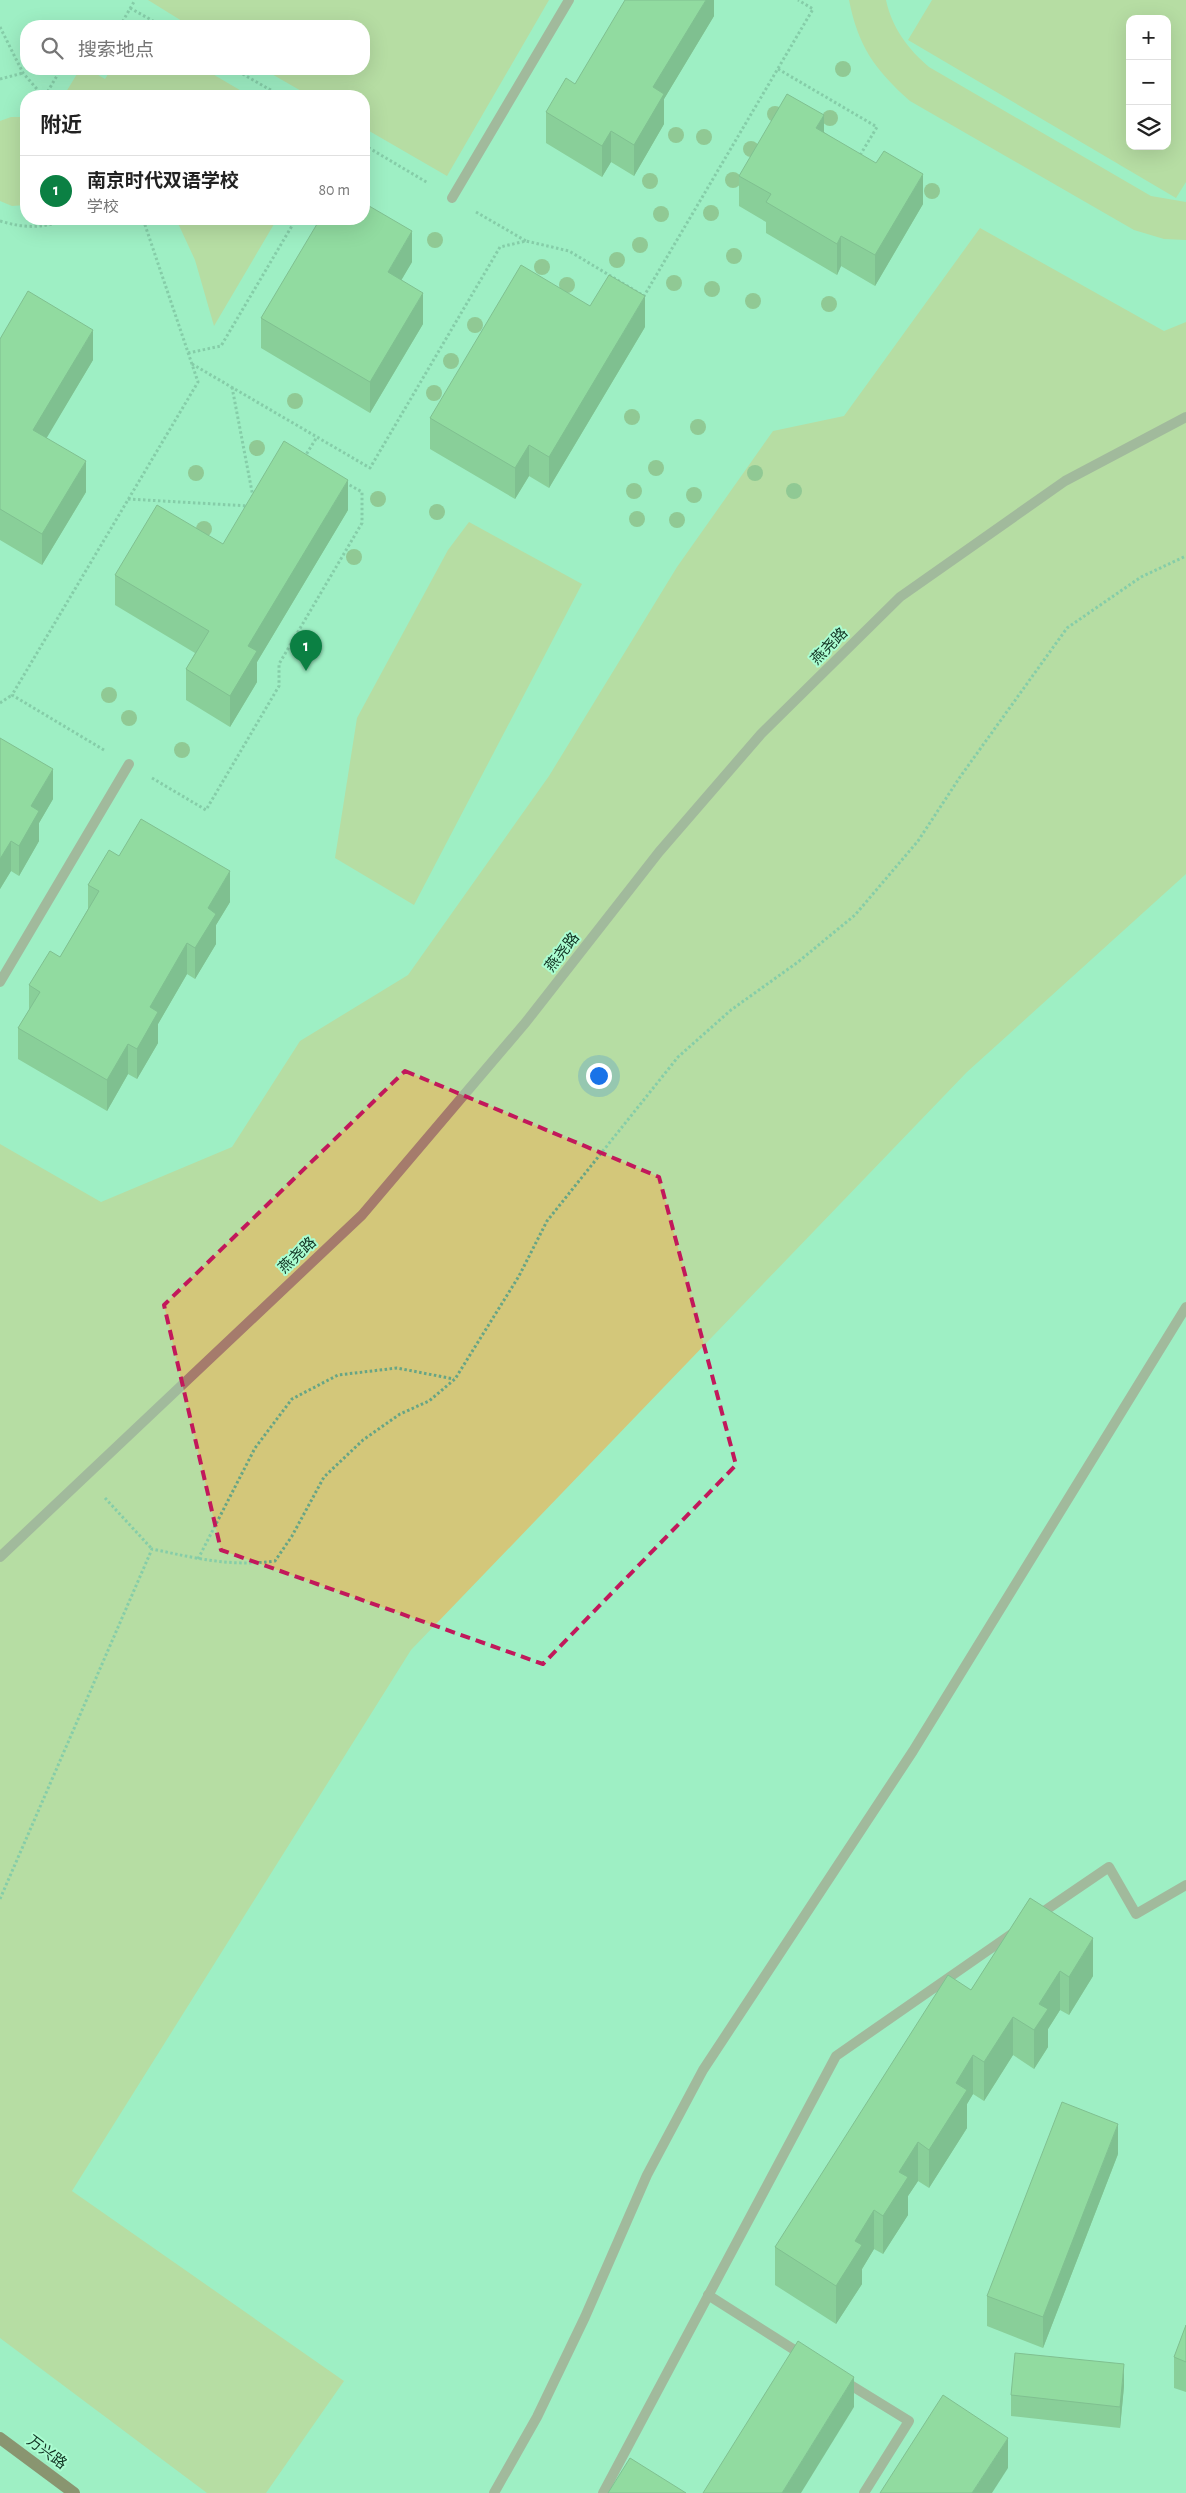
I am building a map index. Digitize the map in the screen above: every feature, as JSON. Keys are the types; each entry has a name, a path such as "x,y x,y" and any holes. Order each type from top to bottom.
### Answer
{"main road":[{"name":"万兴路","path":"0,2438 74,2493"}],"street":[{"path":"452,198 569,0"},
{"name":"燕尧路","path":"0,1557 362,1215 526,1022 659,852 761,734 900,597 1066,482 1186,417"},
{"path":"0,982 129,764"},
{"path":"494,2493 537,2416 585,2317 647,2176 703,2070 913,1752 1091,1465 1186,1307"},
{"path":"603,2493 836,2056 1109,1867 1136,1914 1186,1885"},
{"path":"708,2295 816,2364"},
{"path":"833,2374 909,2421 864,2493"}],"path":[{"path":"123,20 135,0"},
{"path":"191,363 370,468 500,247 526,241 569,251 644,296 813,9 798,0"},
{"path":"130,8 151,20"},
{"path":"0,27 20,69"},
{"path":"778,69 877,127 858,160"},
{"path":"0,79 20,74"},
{"path":"24,75 38,90"},
{"path":"48,90 57,75"},
{"path":"244,75 271,90"},
{"path":"0,221 22,227 44,225"},
{"path":"0,703 12,695 198,382 145,225"},
{"path":"188,353 221,346 292,225"},
{"path":"128,499 249,506 254,500 232,387"},
{"path":"312,463 304,458 317,437"},
{"path":"12,695 206,810 279,686 279,664 362,523 362,492 337,478"},
{"path":"85,1476 152,1549 198,1559 246,1565 275,1561 292,1536 324,1477 363,1440 400,1414 429,1401 455,1379 514,1283 547,1221 678,1057 731,1010 798,962 855,915 918,841 960,777 1067,628 1141,577 1186,556"},
{"path":"198,1559 254,1448 292,1399 338,1375 398,1368 455,1379"},
{"path":"0,1900 152,1549"}],"highlighted area":[{"path":"405,1071 659,1177 736,1465 543,1664 221,1550 164,1305"}],"shaded area":[{"path":"148,0 549,0 447,176 370,131 370,90 300,90 273,75 370,75 370,20 180,20"},
{"path":"849,0 886,0 892,20 902,37 914,53 929,67 1151,196 1186,202 1186,240 1164,239 1134,230 910,101 887,79 870,56 857,31"},
{"path":"932,0 1186,0 1186,182 1176,198 908,40"},
{"path":"76,75 98,75 105,79 107,75 214,75 240,90 67,90"},
{"path":"11,117 20,117 20,205 12,206 0,201 0,121"},
{"path":"179,225 273,225 214,326 195,260"},
{"path":"980,228 1164,331 1186,322 1186,874 967,1072 411,1650 72,2191 344,2381 266,2493 207,2493 0,2338 0,1144 101,1202 232,1147 300,1041 408,975 549,776 677,567 773,431 844,416"},
{"path":"469,522 582,584 414,905 335,858 357,718 448,550"}],"building":[{"path":"625,0 706,0 653,87 664,94 634,145 611,131 602,146 546,112 566,78 575,84"},
{"path":"787,94 824,115 816,128 876,163 884,151 923,174 875,255 841,236 837,244 766,202 771,194 739,176"},
{"path":"370,206 412,231 388,272 423,293 370,382 261,318 316,225 370,225"},
{"path":"521,265 590,306 609,275 645,296 549,457 529,445 515,468 430,418"},
{"path":"28,291 93,330 33,430 86,461 42,534 0,509 0,339"},
{"path":"284,441 348,480 248,646 257,651 230,696 186,669 209,631 115,575 157,505 223,544"},
{"path":"0,738 53,769 31,806 39,811 19,846 11,841 0,859"},
{"path":"141,819 230,871 208,908 216,914 195,948 187,943 150,1007 158,1012 137,1049 128,1044 107,1080 18,1028 40,992 29,985 50,951 60,957 99,891 88,885 109,850 119,856"},
{"path":"1030,1898 1093,1938 1069,1977 1060,1971 1039,2004 1048,2009 1034,2030 1013,2017 984,2062 973,2055 956,2083 967,2090 929,2150 918,2142 899,2172 908,2177 883,2216 874,2210 855,2241 862,2245 836,2286 775,2247 948,1975 971,1990"},
{"path":"1062,2102 1118,2124 1043,2317 987,2296"},
{"path":"1186,2325 1186,2362 1174,2357"},
{"path":"798,2341 854,2377 782,2493 703,2493"},
{"path":"1015,2353 1124,2364 1120,2407 1011,2395"},
{"path":"943,2395 1008,2438 972,2493 880,2493"},
{"path":"630,2458 686,2493 608,2493"}],"place":[{"name":"南京时代双语学校","path":"306,671"}]}
